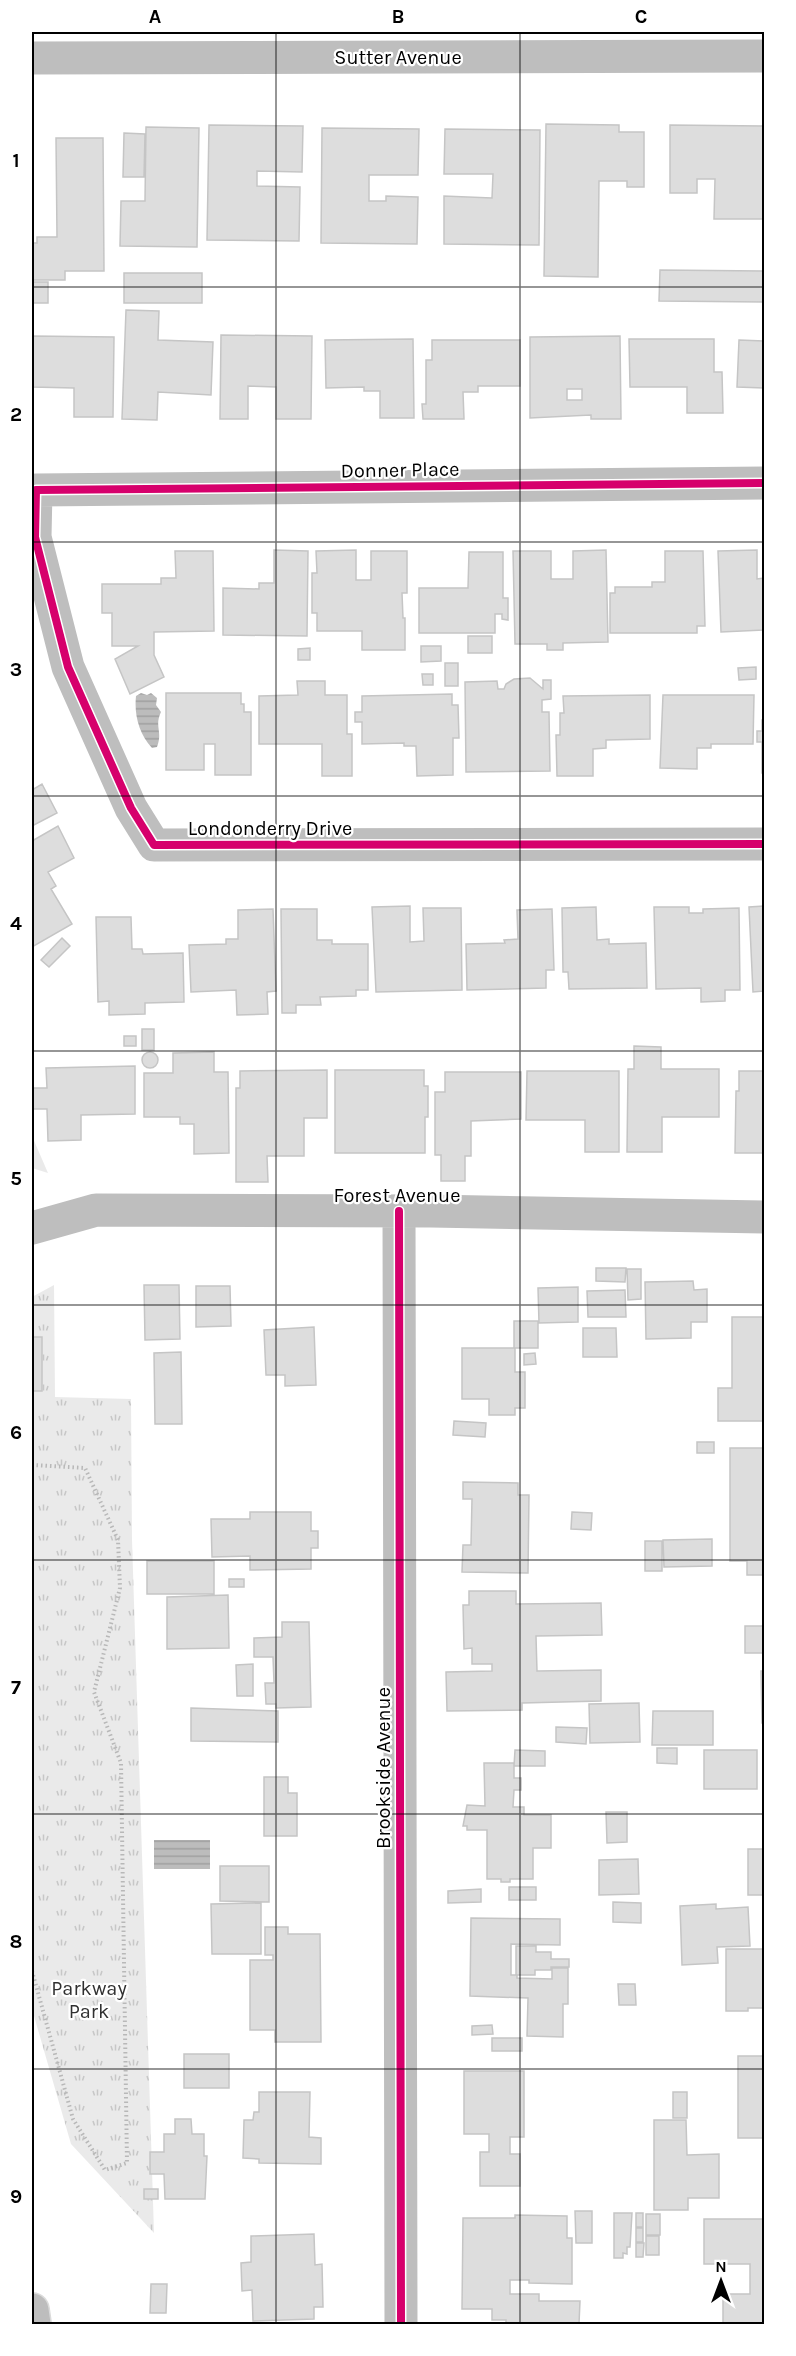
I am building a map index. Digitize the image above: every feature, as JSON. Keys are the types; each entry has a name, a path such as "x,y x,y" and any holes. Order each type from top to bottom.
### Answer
{"highway":[{"path":"32,2310 34,2325"}],"street":[{"name":"Sutter Avenue","path":"32,58 765,56"},
{"name":"Donner Place","path":"36,490 765,483"},
{"name":"Londonderry Drive","path":"36,490 35,537 68,667 131,808 154,845 765,844"},
{"name":"Forest Avenue","path":"32,1228 96,1210 399,1211 765,1217"},
{"name":"Brookside Avenue","path":"399,1211 401,2325"}],"path":[{"path":"32,1465 86,1468 118,1540 120,1588 94,1692 122,1763 127,2163 105,2170 73,2119 32,1971"}],"green space":[{"path":"32,1136 48,1173 32,1168"},
{"name":"Parkway Park","path":"54,1285 55,1397 131,1399 132,1540 154,2233 71,2144 32,2009 32,1297"}],"shaded area":[{"path":"141,693 147,695 151,693 157,698 156,705 161,712 158,722 157,747 152,748 147,743 138,724 136,696"},
{"path":"154,1840 210,1840 210,1869 154,1869"}],"building":[{"path":"546,124 619,125 619,132 644,132 644,187 627,187 627,181 599,181 598,277 544,276"},
{"path":"209,125 303,126 302,172 257,171 257,186 300,187 299,241 207,240"},
{"path":"670,125 764,126 764,219 714,219 715,179 697,179 697,193 670,193"},
{"path":"146,127 199,128 197,247 120,246 121,201 145,201"},
{"path":"322,128 419,129 418,175 369,175 369,201 386,201 386,196 418,197 417,244 321,243"},
{"path":"445,129 540,130 539,245 444,244 444,196 492,198 493,174 444,174"},
{"path":"124,133 145,134 144,177 123,177"},
{"path":"56,138 103,138 104,271 65,271 65,280 32,280 32,243 37,243 37,237 57,237"},
{"path":"660,270 764,271 764,302 659,301"},
{"path":"124,273 202,273 202,303 124,303"},
{"path":"32,282 48,282 48,303 32,303"},
{"path":"126,310 159,311 158,340 213,342 211,395 158,392 157,420 122,419"},
{"path":"221,335 312,336 311,419 276,419 276,387 248,386 248,419 220,419"},
{"path":"32,336 114,337 113,417 74,417 74,388 32,387"},
{"path":"620,336 621,419 591,419 591,415 530,418 530,337","holes":["567,389 582,389 582,400 567,400"]},
{"path":"413,339 414,418 380,418 380,391 364,391 364,387 326,388 325,340"},
{"path":"629,339 714,339 714,372 722,372 723,413 687,413 687,387 630,387"},
{"path":"432,340 520,340 520,386 478,386 478,392 463,392 464,419 423,419 422,404 426,404 426,360 432,360"},
{"path":"739,340 764,341 764,388 737,387"},
{"path":"274,550 308,551 307,636 223,635 223,588 259,589 259,583 274,583"},
{"path":"356,550 356,580 371,580 371,551 407,551 407,593 402,593 405,650 362,650 362,631 317,631 317,613 312,613 312,573 317,573 316,551"},
{"path":"606,550 608,642 563,643 563,650 547,650 547,644 515,644 513,551 551,551 551,579 573,579 573,551"},
{"path":"757,550 757,579 764,578 764,630 721,632 718,551"},
{"path":"175,551 213,551 214,631 154,632 154,655 164,677 130,694 115,659 138,646 112,646 112,613 102,613 102,584 161,584 161,578 176,578"},
{"path":"665,551 703,551 705,626 697,626 697,633 610,633 610,593 615,593 615,587 652,587 652,582 665,582"},
{"path":"469,552 503,552 503,598 508,598 508,620 502,619 502,614 495,614 495,633 419,633 419,588 468,588"},
{"path":"468,636 492,636 492,653 468,653"},
{"path":"421,646 441,646 441,661 421,662"},
{"path":"310,648 310,660 298,660 298,649"},
{"path":"445,663 458,663 458,686 445,686"},
{"path":"756,667 756,679 739,680 738,668"},
{"path":"422,674 433,674 433,685 423,685"},
{"path":"530,678 543,689 543,680 551,680 551,699 542,700 542,712 549,712 550,771 466,772 465,682 497,681 498,689 504,689 506,684 514,679"},
{"path":"297,681 325,681 325,695 347,695 347,734 352,734 352,776 322,776 322,744 259,744 259,696 298,695"},
{"path":"166,693 241,693 244,712 251,712 251,775 215,775 215,744 204,744 204,770 166,770"},
{"path":"452,694 452,705 458,705 459,738 453,738 453,775 417,776 416,746 404,746 404,743 362,744 362,722 355,722 355,712 362,712 362,696"},
{"path":"650,695 650,739 606,740 606,748 593,749 593,776 557,776 556,735 560,735 560,713 564,713 563,696"},
{"path":"663,695 754,695 753,744 711,744 711,748 697,748 697,769 660,768"},
{"path":"762,720 764,720 764,773 762,773 762,742 757,742 757,731 762,731"},
{"path":"42,784 57,813 32,826 32,790"},
{"path":"58,826 74,858 48,872 56,886 51,889 72,924 32,947 32,841"},
{"path":"410,906 410,942 424,941 423,908 461,908 462,990 376,992 372,907"},
{"path":"764,906 764,991 753,992 749,907"},
{"path":"596,907 597,940 609,939 609,944 646,943 647,988 569,989 568,972 563,972 562,908"},
{"path":"654,907 689,907 689,913 703,913 703,909 739,908 740,990 725,990 725,1001 701,1002 701,988 656,989"},
{"path":"273,909 276,991 267,992 268,1014 237,1015 236,990 191,992 189,945 226,944 226,939 238,939 238,910"},
{"path":"281,909 317,909 317,940 332,940 332,944 368,944 368,990 356,990 356,996 320,997 321,1005 296,1005 296,1013 282,1013"},
{"path":"552,909 554,970 546,970 546,988 467,990 466,944 505,943 504,940 518,939 517,910"},
{"path":"96,917 131,917 132,949 142,949 143,954 183,953 184,1002 145,1003 145,1014 109,1015 109,1001 98,1002"},
{"path":"62,938 70,946 49,967 41,960"},
{"path":"142,1029 154,1029 154,1050 142,1050"},
{"path":"124,1036 136,1036 136,1046 124,1046"},
{"path":"634,1046 661,1047 661,1069 719,1069 719,1117 662,1117 662,1152 627,1152 628,1069 634,1069"},
{"path":"150,1052 158,1060 150,1068 142,1060"},
{"path":"214,1052 214,1072 228,1072 229,1153 194,1154 194,1124 180,1124 180,1117 144,1117 144,1073 173,1073 173,1053"},
{"path":"135,1066 135,1114 81,1115 81,1140 48,1141 47,1109 32,1109 32,1088 47,1088 46,1068"},
{"path":"327,1070 327,1118 304,1118 304,1156 267,1156 268,1182 236,1182 236,1088 240,1088 240,1071"},
{"path":"335,1070 424,1070 424,1086 428,1086 425,1153 335,1153"},
{"path":"527,1071 619,1071 619,1152 585,1152 585,1120 526,1120"},
{"path":"739,1071 764,1071 764,1153 735,1153 736,1091 739,1091"},
{"path":"445,1072 521,1072 521,1119 471,1121 471,1156 465,1156 465,1181 441,1181 441,1155 435,1155 435,1092 445,1092"},
{"path":"596,1268 626,1268 625,1282 596,1281"},
{"path":"627,1269 641,1269 641,1299 628,1300"},
{"path":"693,1281 694,1290 707,1289 707,1322 691,1322 691,1338 646,1339 645,1282"},
{"path":"144,1285 179,1285 180,1339 145,1340"},
{"path":"196,1286 230,1286 231,1326 196,1327"},
{"path":"578,1287 578,1322 539,1323 538,1288"},
{"path":"625,1290 626,1317 588,1317 587,1291"},
{"path":"732,1317 764,1317 764,1421 718,1421 718,1388 732,1388"},
{"path":"514,1321 538,1321 538,1348 514,1348"},
{"path":"314,1327 316,1385 285,1386 285,1375 266,1375 264,1330"},
{"path":"583,1328 616,1328 617,1357 583,1357"},
{"path":"32,1337 42,1337 42,1391 32,1391"},
{"path":"462,1348 515,1348 515,1372 525,1372 525,1408 515,1408 515,1415 489,1415 489,1399 462,1399"},
{"path":"181,1352 182,1424 155,1424 154,1353"},
{"path":"535,1353 536,1364 524,1365 524,1354"},
{"path":"454,1421 486,1423 485,1437 453,1435"},
{"path":"697,1442 714,1442 714,1453 697,1453"},
{"path":"730,1448 764,1448 764,1575 747,1575 747,1561 730,1561"},
{"path":"463,1482 518,1483 518,1495 529,1495 528,1573 462,1572 463,1545 471,1545 472,1499 463,1499"},
{"path":"250,1512 311,1512 311,1531 318,1531 318,1548 311,1548 311,1569 250,1570 250,1556 212,1557 211,1519 250,1519"},
{"path":"572,1512 592,1513 591,1530 571,1529"},
{"path":"712,1539 712,1566 664,1567 663,1540"},
{"path":"645,1541 662,1541 662,1571 645,1571"},
{"path":"147,1561 214,1561 214,1594 147,1594"},
{"path":"229,1579 244,1579 244,1587 229,1587"},
{"path":"469,1591 516,1591 516,1604 601,1603 602,1635 536,1636 537,1671 601,1670 601,1701 522,1703 522,1710 447,1711 446,1672 492,1671 492,1664 472,1664 472,1648 464,1649 463,1605 469,1605"},
{"path":"228,1595 229,1648 167,1649 167,1597"},
{"path":"282,1622 309,1622 311,1707 276,1708 276,1704 266,1704 265,1683 274,1683 273,1657 254,1657 254,1638 282,1637"},
{"path":"745,1626 764,1626 764,1653 745,1653"},
{"path":"253,1664 253,1696 237,1696 236,1665"},
{"path":"761,1671 764,1671 764,1723 762,1723"},
{"path":"639,1703 640,1742 590,1743 589,1704"},
{"path":"191,1708 278,1711 278,1742 191,1741"},
{"path":"653,1711 713,1711 713,1745 652,1745"},
{"path":"556,1727 587,1728 586,1744 556,1742"},
{"path":"657,1748 677,1748 677,1764 657,1763"},
{"path":"515,1750 545,1751 545,1766 514,1766"},
{"path":"704,1750 757,1750 757,1789 704,1789"},
{"path":"484,1763 514,1763 514,1778 521,1778 521,1790 514,1790 513,1807 524,1807 524,1815 551,1815 551,1848 533,1848 533,1879 510,1879 510,1882 501,1882 501,1879 487,1879 487,1830 467,1830 467,1826 463,1826 467,1805 485,1806"},
{"path":"264,1777 288,1777 288,1793 297,1793 297,1836 264,1836"},
{"path":"606,1812 627,1812 627,1842 607,1843"},
{"path":"748,1849 764,1849 764,1895 748,1895"},
{"path":"638,1859 639,1894 599,1895 599,1860"},
{"path":"220,1866 269,1866 269,1902 220,1901"},
{"path":"509,1887 536,1887 536,1900 509,1900"},
{"path":"481,1889 481,1902 448,1903 448,1891"},
{"path":"613,1902 641,1903 641,1923 613,1922"},
{"path":"261,1903 261,1954 212,1954 211,1904"},
{"path":"716,1904 716,1909 748,1907 750,1946 717,1947 718,1963 682,1965 680,1906"},
{"path":"471,1918 560,1919 560,1945 511,1944 511,1975 517,1975 517,1978 552,1979 552,1968 568,1968 568,2004 563,2004 563,2037 527,2036 528,1998 470,1996"},
{"path":"265,1927 288,1927 288,1934 320,1934 321,2042 275,2042 275,2030 250,2030 250,1960 273,1960 273,1955 265,1955"},
{"path":"516,1946 536,1946 536,1952 551,1952 551,1959 569,1959 569,1967 535,1970 535,1975 516,1975"},
{"path":"726,1949 764,1949 764,2008 726,2011"},
{"path":"618,1984 635,1984 636,2005 619,2005"},
{"path":"492,2025 493,2034 472,2035 472,2026"},
{"path":"492,2038 522,2038 522,2051 492,2051"},
{"path":"184,2054 229,2054 229,2088 184,2088"},
{"path":"738,2056 764,2056 764,2138 738,2138"},
{"path":"464,2071 524,2071 524,2137 510,2137 510,2154 520,2154 520,2186 480,2186 480,2152 489,2152 489,2134 464,2134"},
{"path":"259,2092 310,2092 309,2137 321,2138 321,2164 259,2163 259,2159 243,2158 244,2120 253,2120 254,2112 259,2112"},
{"path":"673,2092 687,2092 687,2118 673,2118"},
{"path":"175,2119 191,2119 192,2134 204,2134 204,2156 207,2156 205,2199 165,2199 164,2174 150,2174 150,2152 164,2152 164,2134 175,2134"},
{"path":"654,2120 686,2120 687,2155 719,2154 719,2198 688,2198 688,2210 654,2210"},
{"path":"144,2189 158,2189 158,2199 144,2199"},
{"path":"575,2211 592,2211 592,2243 576,2243"},
{"path":"614,2213 632,2213 630,2247 627,2247 627,2254 623,2253 623,2258 614,2258"},
{"path":"636,2213 643,2213 643,2227 636,2227"},
{"path":"646,2214 660,2214 660,2235 646,2235"},
{"path":"515,2215 567,2216 567,2238 572,2238 572,2284 510,2280 510,2294 539,2294 539,2301 580,2301 579,2324 506,2324 506,2320 492,2320 492,2309 462,2309 463,2218 515,2218"},
{"path":"704,2219 764,2219 764,2324 723,2324 723,2294 750,2294 750,2264 704,2264"},
{"path":"636,2228 643,2228 643,2242 636,2242"},
{"path":"314,2234 315,2265 322,2264 323,2307 314,2307 314,2319 253,2321 252,2290 242,2291 241,2263 251,2262 251,2236"},
{"path":"646,2236 659,2236 659,2255 646,2255"},
{"path":"636,2243 644,2243 643,2257 636,2257"},
{"path":"151,2284 167,2284 166,2313 150,2313"},
{"path":"249,2323 249,2324 214,2324"}],"cycle path":[{"path":"764,483 36,490 35,537 68,667 131,808 154,845 764,844"},
{"path":"399,1211 401,2324"}]}
